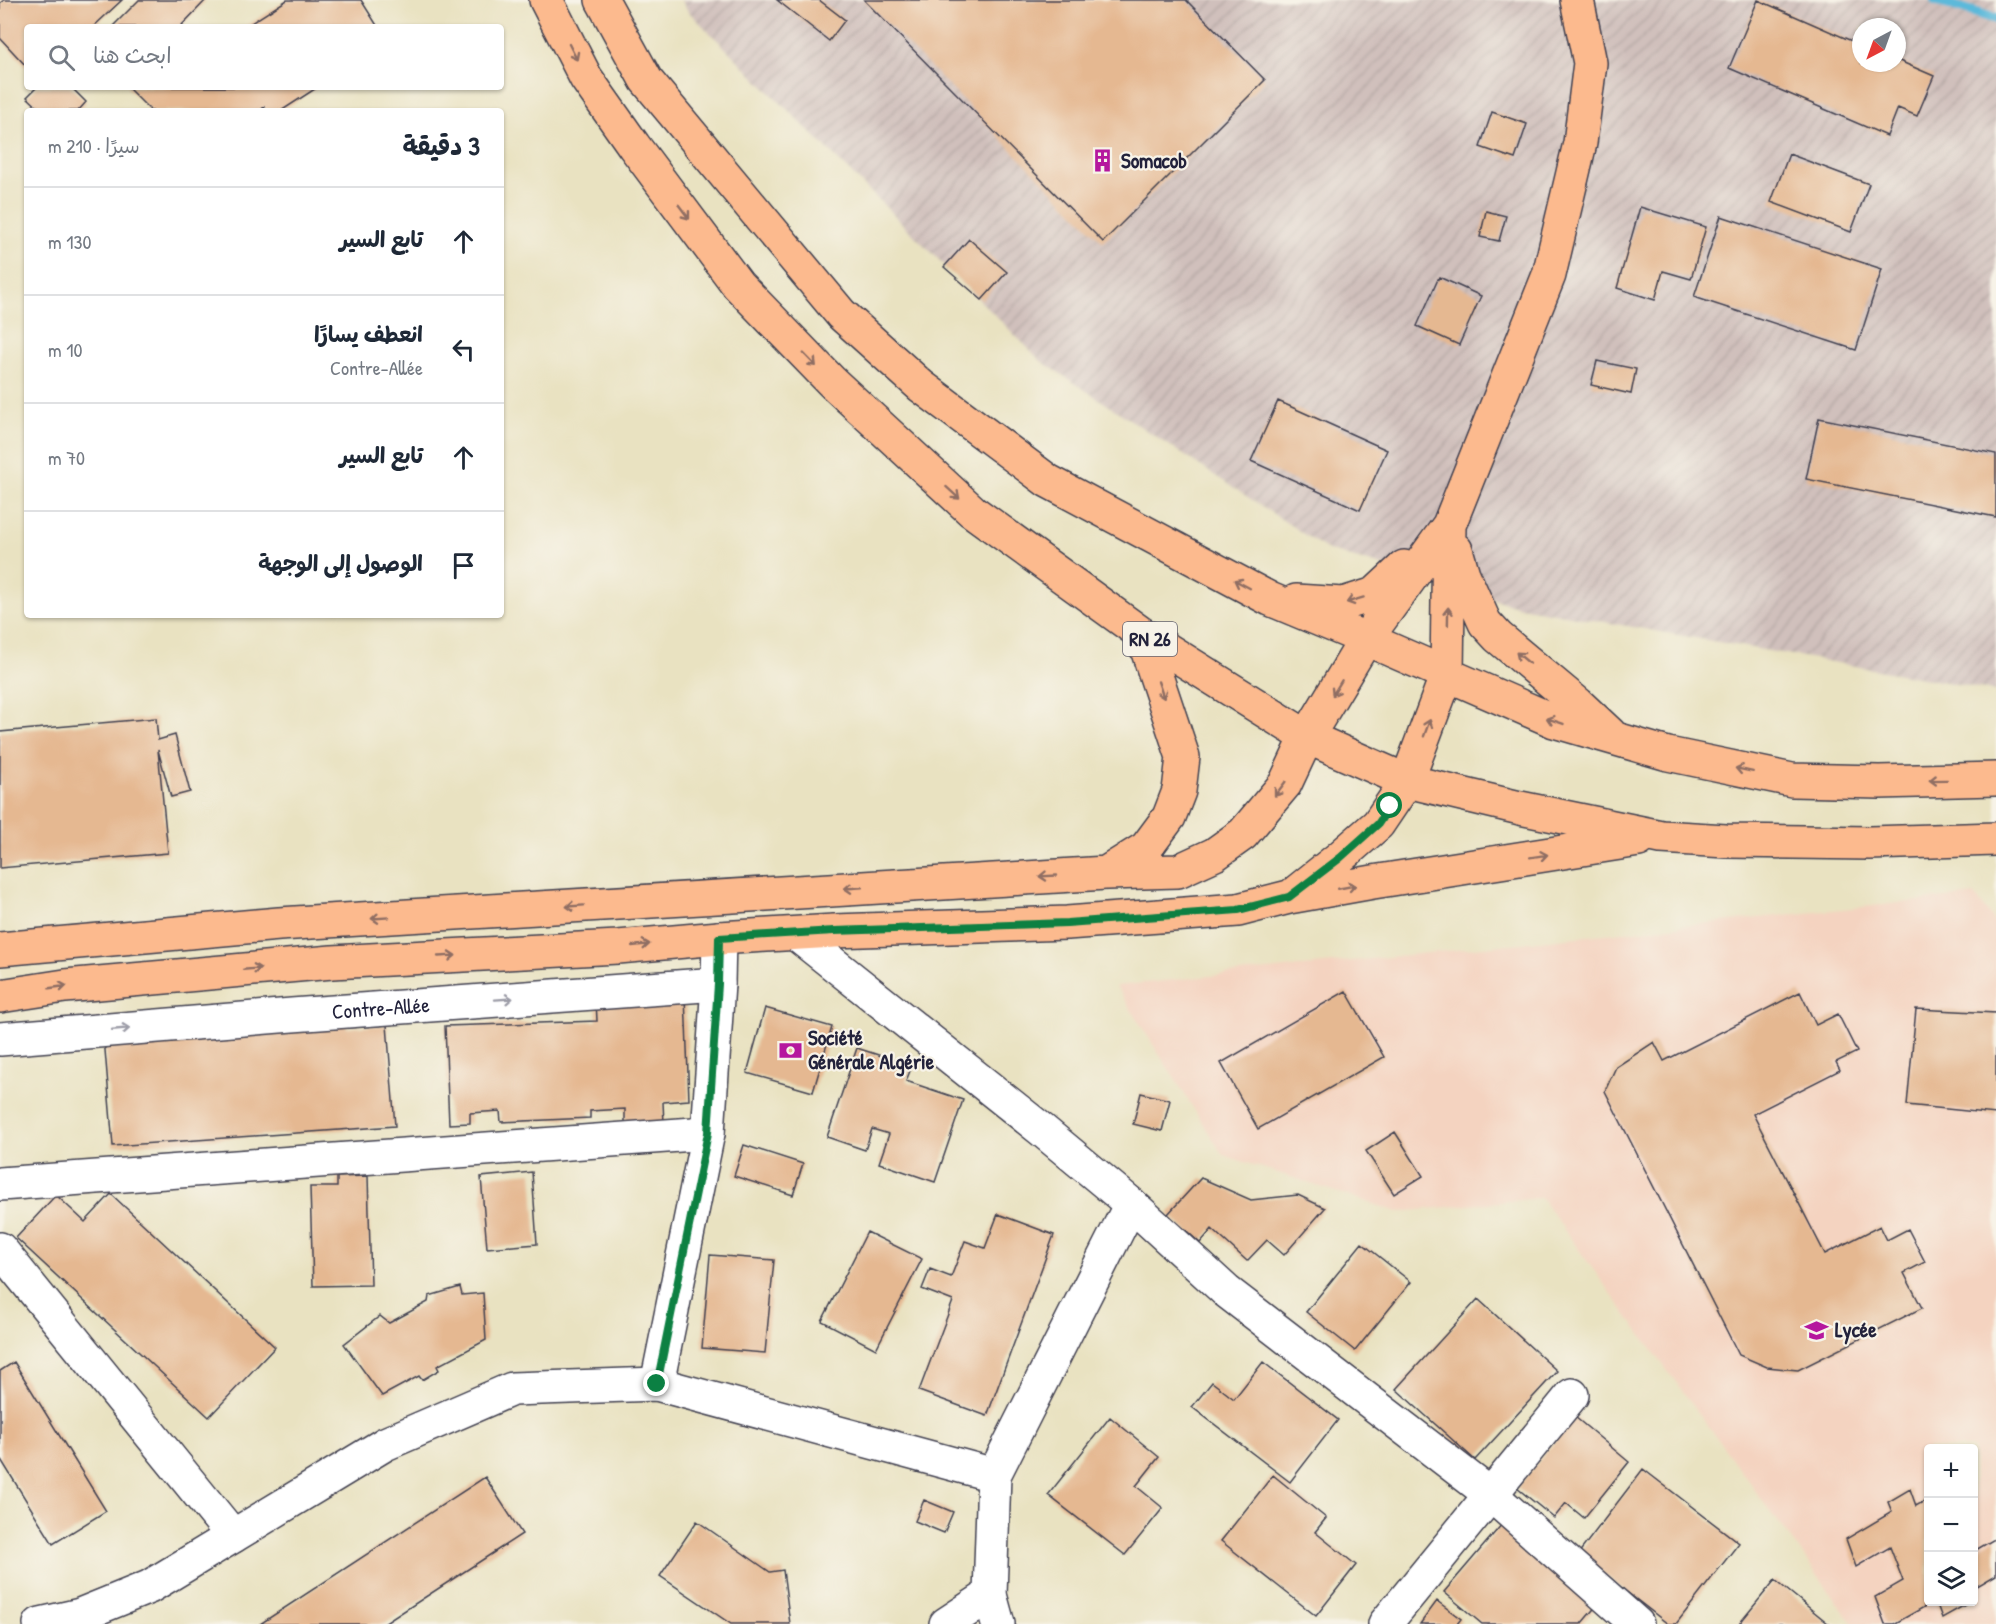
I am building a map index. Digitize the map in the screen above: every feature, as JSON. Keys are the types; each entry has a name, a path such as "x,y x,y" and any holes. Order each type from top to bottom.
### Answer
{"main road":[{"name":"RN 26","path":"546,0 586,78 738,285 832,382 972,511 1142,634 1307,738 1407,781 1520,808 1661,837 1726,841 1870,843 1996,839"},
{"path":"602,0 646,80 842,314 921,386 1048,481 1269,599 1554,721 1668,754 1792,780 1879,782 1996,779"},
{"path":"1091,874 1178,871 1215,854 1243,834 1285,784 1307,738 1366,639 1449,525 1552,264 1580,142 1590,63 1576,0"},
{"path":"1269,599 1343,604 1375,594 1449,525"},
{"path":"1289,897 1340,858 1378,824 1407,781 1447,674 1449,525"},
{"path":"1449,525 1463,574 1485,623 1498,637 1615,738"},
{"path":"0,949 279,924 1107,873 1146,848 1169,817 1179,791 1183,757 1142,634"},
{"path":"0,996 65,986 332,962 618,947 719,938 1078,922 1238,910 1289,897 1373,882 1661,837"}],"street":[{"path":"796,934 1042,1130 1131,1204 1226,1291 1490,1494 1637,1624"},
{"path":"657,1384 708,1133 719,938"},
{"name":"Contre-Allée","path":"0,1039 718,984"},
{"path":"0,1184 708,1133"},
{"path":"946,1624 994,1609 994,1474 1131,1204"},
{"path":"0,1249 234,1536"},
{"path":"40,1624 80,1615 149,1587 385,1444 512,1389 657,1384 994,1474"},
{"path":"1385,1624 1572,1395"}],"shaded area":[{"path":"681,0 1996,0 1996,691 1520,607 1328,550 1041,361 688,11"},
{"name":"Lycée","path":"1975,895 1996,924 1996,1624 1853,1624 1541,1198 1398,1212 1223,1155 1116,986"}],"building":[{"path":"4,0 122,0 96,24 24,24 24,64 0,38 0,3"},
{"path":"139,0 206,0 183,24 115,24"},
{"path":"287,0 361,0 376,24 250,24"},
{"path":"777,0 819,0 845,20 829,41"},
{"name":"Somacob","path":"864,0 1186,0 1265,80 1103,242"},
{"path":"1758,0 1852,41 1852,72 1906,72 1906,64 1934,76 1917,116 1898,108 1887,136 1729,68"},
{"path":"34,90 74,90 86,102 81,108 39,108 27,97"},
{"path":"130,90 313,90 286,108 148,108"},
{"path":"1492,112 1527,124 1515,159 1480,147"},
{"path":"1789,154 1869,184 1851,232 1771,202"},
{"path":"1640,207 1706,227 1691,279 1663,271 1655,300 1617,288"},
{"path":"1486,211 1506,216 1499,241 1480,237"},
{"path":"1721,216 1882,269 1856,350 1694,297"},
{"path":"969,239 1007,272 982,300 944,267"},
{"path":"1439,277 1481,296 1459,345 1417,326"},
{"path":"1597,361 1636,369 1631,394 1591,385"},
{"path":"1278,401 1387,450 1360,510 1251,461"},
{"path":"1819,418 1996,454 1996,517 1806,479"},
{"path":"156,718 158,740 175,735 190,792 171,797 158,750 168,853 0,868 0,732"},
{"path":"1346,991 1384,1057 1258,1129 1221,1063"},
{"path":"1800,992 1816,1025 1838,1014 1857,1052 1836,1062 1840,1070 1753,1114 1825,1254 1880,1226 1887,1240 1908,1229 1925,1262 1904,1273 1922,1308 1798,1370 1767,1367 1739,1355 1605,1091 1616,1067 1654,1042 1664,1061"},
{"path":"685,996 689,1100 663,1102 664,1124 625,1126 625,1109 590,1111 590,1118 501,1122 500,1111 470,1113 470,1123 449,1124 445,1026 597,1021 596,1000"},
{"name":"Société Générale Algérie","path":"765,1008 832,1027 813,1092 747,1073"},
{"path":"1916,1009 1996,1013 1996,1114 1907,1105"},
{"path":"346,1015 347,1028 387,1025 395,1126 113,1146 104,1038"},
{"path":"857,1048 912,1066 906,1081 963,1100 935,1182 879,1163 889,1134 872,1129 865,1150 827,1137"},
{"path":"1141,1093 1170,1100 1162,1131 1133,1124"},
{"path":"1395,1132 1423,1176 1394,1194 1366,1151"},
{"path":"744,1145 803,1164 793,1195 734,1176"},
{"path":"532,1172 537,1244 487,1248 481,1177"},
{"path":"368,1176 371,1285 313,1286 310,1187 337,1187 337,1177"},
{"path":"1201,1178 1251,1200 1298,1195 1325,1208 1284,1255 1267,1240 1247,1261 1212,1229 1200,1243 1168,1214"},
{"path":"111,1194 275,1347 209,1417 16,1238 56,1195 85,1222"},
{"path":"998,1214 1054,1235 987,1416 919,1391 953,1301 922,1289 930,1269 951,1277 965,1241 985,1248"},
{"path":"867,1232 922,1259 876,1349 822,1321"},
{"path":"1362,1243 1411,1282 1355,1351 1306,1312"},
{"path":"710,1255 774,1260 765,1353 702,1348"},
{"path":"460,1287 462,1295 483,1293 486,1340 437,1366 439,1370 422,1380 419,1376 382,1396 344,1344 380,1316 389,1323 428,1302 429,1296"},
{"path":"1478,1299 1557,1371 1475,1460 1396,1389"},
{"path":"14,1362 106,1511 53,1544 0,1458 0,1371"},
{"path":"1263,1362 1338,1420 1290,1482 1192,1407 1212,1382 1234,1399"},
{"path":"1110,1417 1159,1457 1136,1486 1163,1508 1125,1555 1048,1495"},
{"path":"1575,1417 1629,1462 1584,1518 1566,1503 1554,1518 1517,1488"},
{"path":"1643,1469 1739,1543 1676,1624 1668,1624 1578,1554"},
{"path":"1273,1475 1326,1518 1315,1532 1356,1565 1316,1616 1221,1541"},
{"path":"485,1477 522,1534 384,1624 260,1624"},
{"path":"1910,1489 1916,1506 1924,1501 1924,1606 1926,1606 1894,1624 1885,1624 1875,1597 1903,1581 1890,1547 1856,1567 1846,1539 1892,1512 1888,1502"},
{"path":"924,1500 953,1512 944,1533 915,1521"},
{"path":"697,1521 770,1572 783,1570 790,1624 731,1624 660,1576"},
{"path":"1503,1523 1598,1604 1581,1624 1482,1624 1444,1592"},
{"path":"1996,1538 1996,1575 1978,1586 1978,1552 1978,1549"},
{"path":"1775,1580 1829,1624 1739,1624"},
{"path":"1437,1601 1461,1619 1457,1624 1420,1624"},
{"path":"1938,1606 1963,1606 1942,1618"}],"waterway":[{"path":"1935,0 1996,19"}],"place":[{"name":"Somacob","path":"1103,161"},
{"name":"Société Générale Algérie","path":"790,1050"},
{"name":"Lycée","path":"1817,1330"}],"route":[{"path":"657,1384 708,1133 719,938 834,931 1067,923 1238,910 1289,897 1340,858 1378,824 1390,806"}]}
